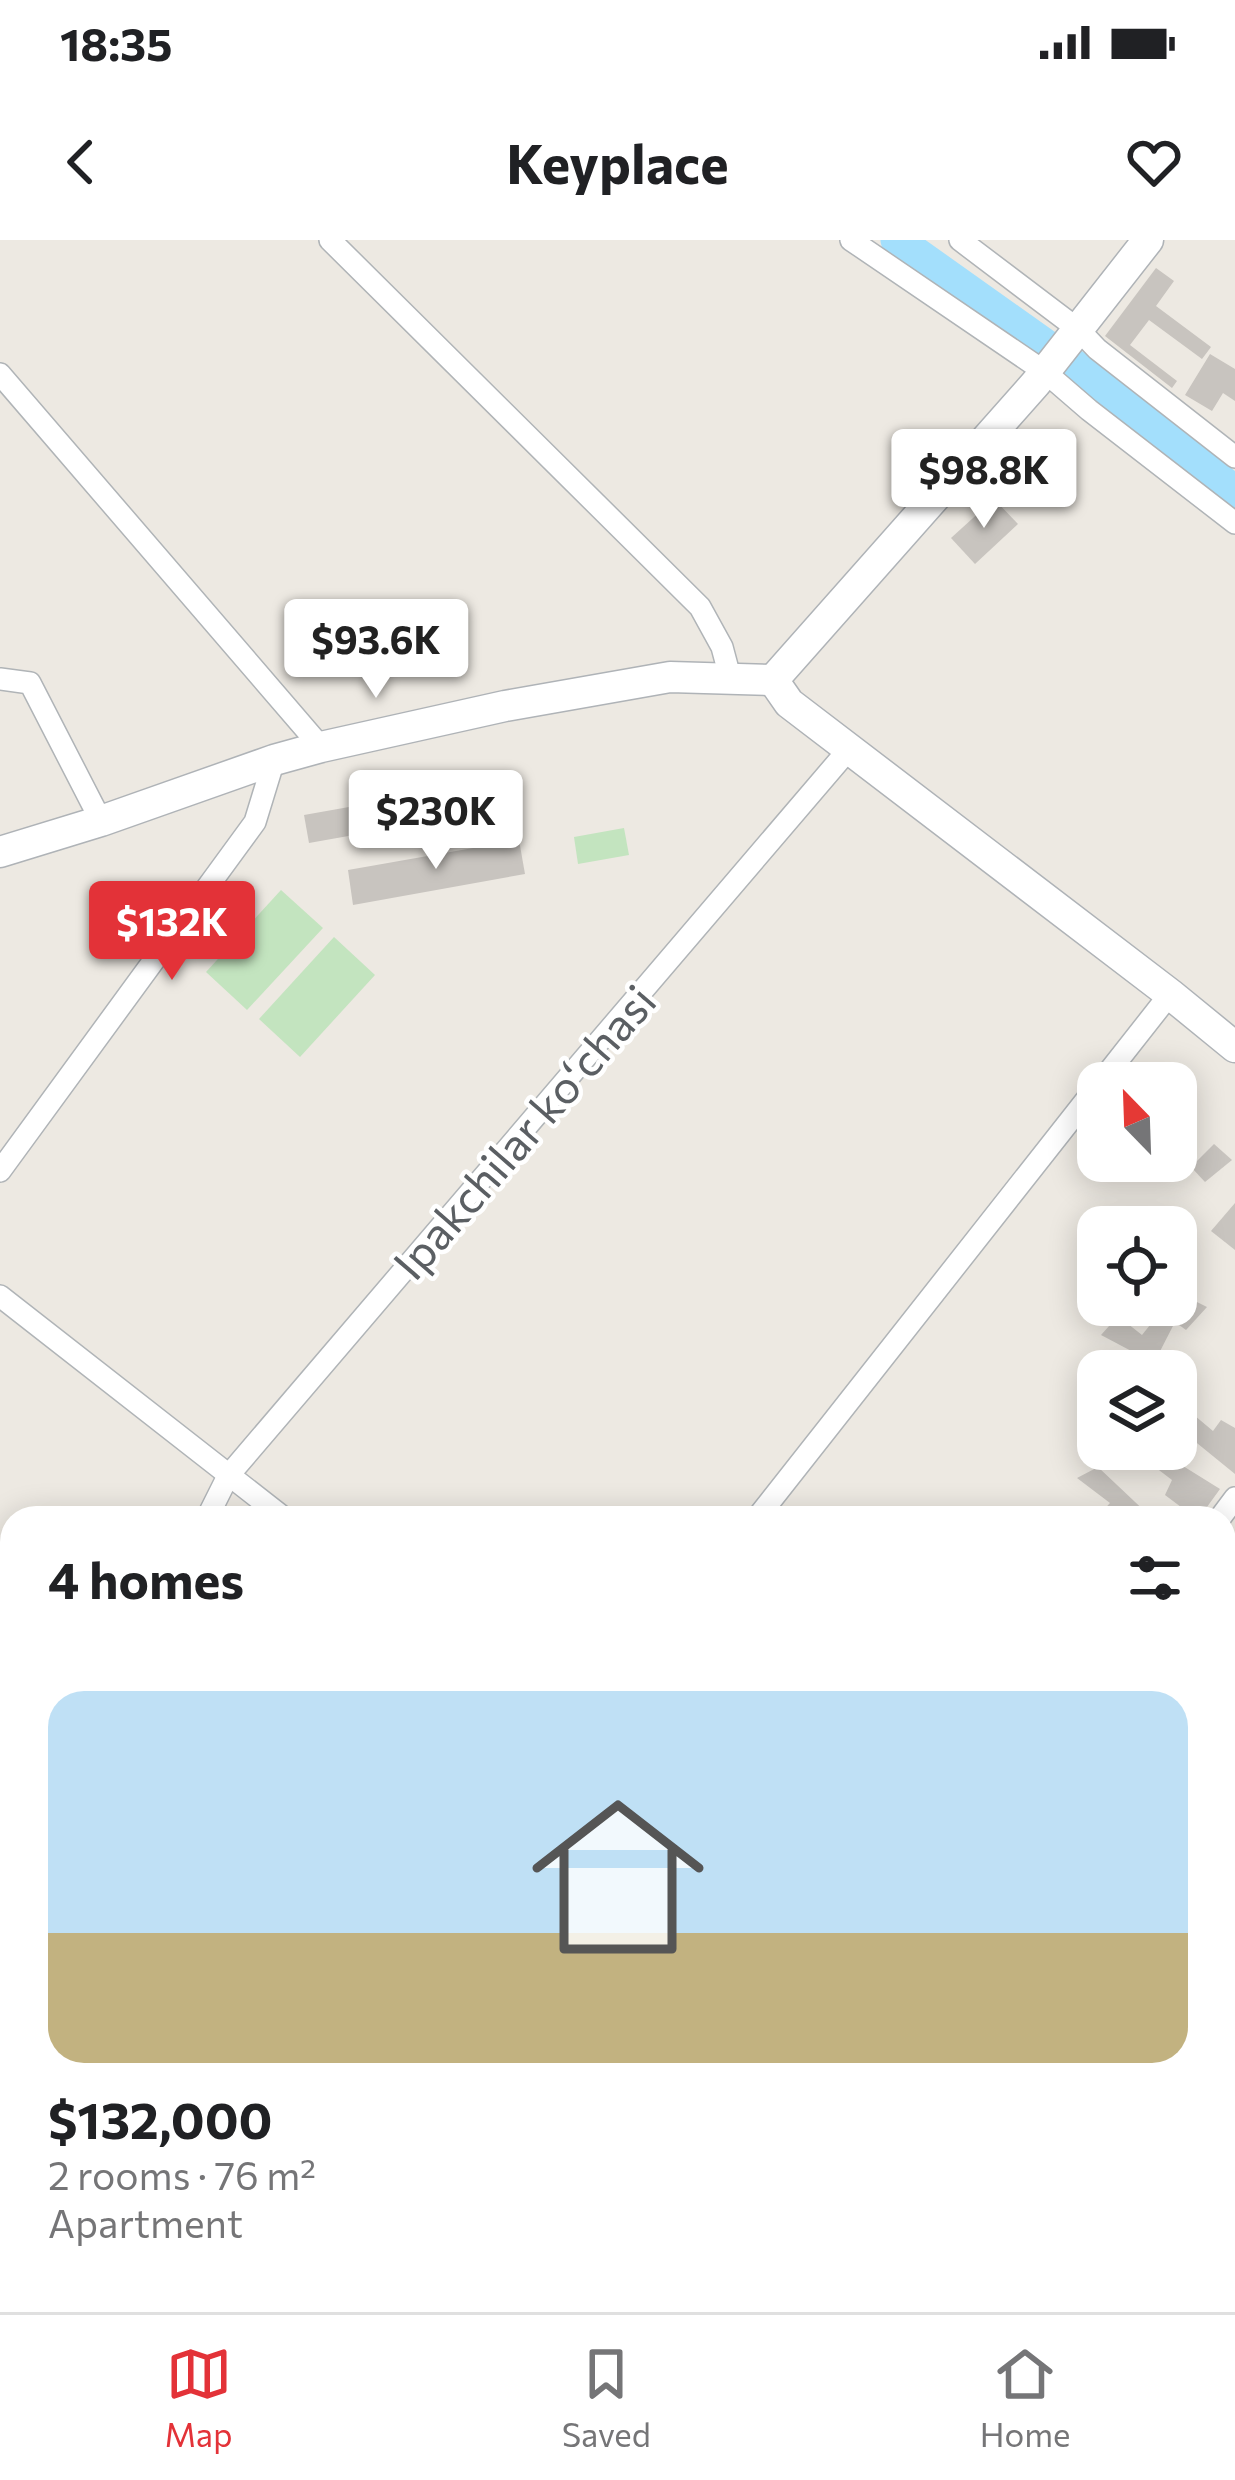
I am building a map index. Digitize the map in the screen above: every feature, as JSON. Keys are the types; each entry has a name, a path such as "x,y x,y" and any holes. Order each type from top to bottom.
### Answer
{"street":[{"path":"330,240 700,607 722,646 730,677"},
{"path":"851,240 1089,410 1235,523"},
{"path":"960,240 1079,329 1097,349 1235,457"},
{"path":"773,680 1041,377 1148,240"},
{"path":"0,374 321,747"},
{"path":"0,852 274,760 505,706 670,676 773,680"},
{"path":"0,679 30,683 101,821"},
{"path":"773,680 789,703 1235,1047"},
{"name":"Ipakchilar koʻchasi","path":"212,1506 228,1476 849,749"},
{"path":"0,1171 255,822 274,760"},
{"path":"1116,1062 1170,994"},
{"path":"766,1506 1077,1112"},
{"path":"0,1296 268,1506"}],"green space":[{"path":"624,828 629,855 578,864 574,837"},
{"path":"281,890 323,928 247,1010 206,972"},
{"path":"334,937 375,975 300,1057 259,1019"}],"building":[{"path":"1156,268 1174,281 1156,306 1211,347 1202,359 1149,320 1130,345 1177,381 1172,388 1105,336"},
{"path":"1210,354 1235,369 1235,401 1223,393 1212,411 1185,395"},
{"path":"994,499 1018,524 975,564 951,538"},
{"path":"439,791 444,819 309,843 304,815"},
{"path":"519,840 525,874 353,905 348,870"},
{"path":"1214,1144 1232,1160 1205,1182 1197,1173 1197,1161"},
{"path":"1235,1203 1235,1250 1211,1231"},
{"path":"1109,1326 1131,1326 1142,1335 1149,1326 1173,1326 1161,1350 1129,1350 1101,1335"},
{"path":"1197,1418 1213,1431 1221,1420 1235,1428 1235,1474 1197,1443"},
{"path":"1101,1470 1139,1506 1107,1506 1110,1503 1077,1478"},
{"path":"1159,1470 1189,1470 1220,1489 1208,1506 1180,1506 1165,1495 1172,1480"}],"waterway":[{"path":"897,240 1080,370 1235,492"}]}
